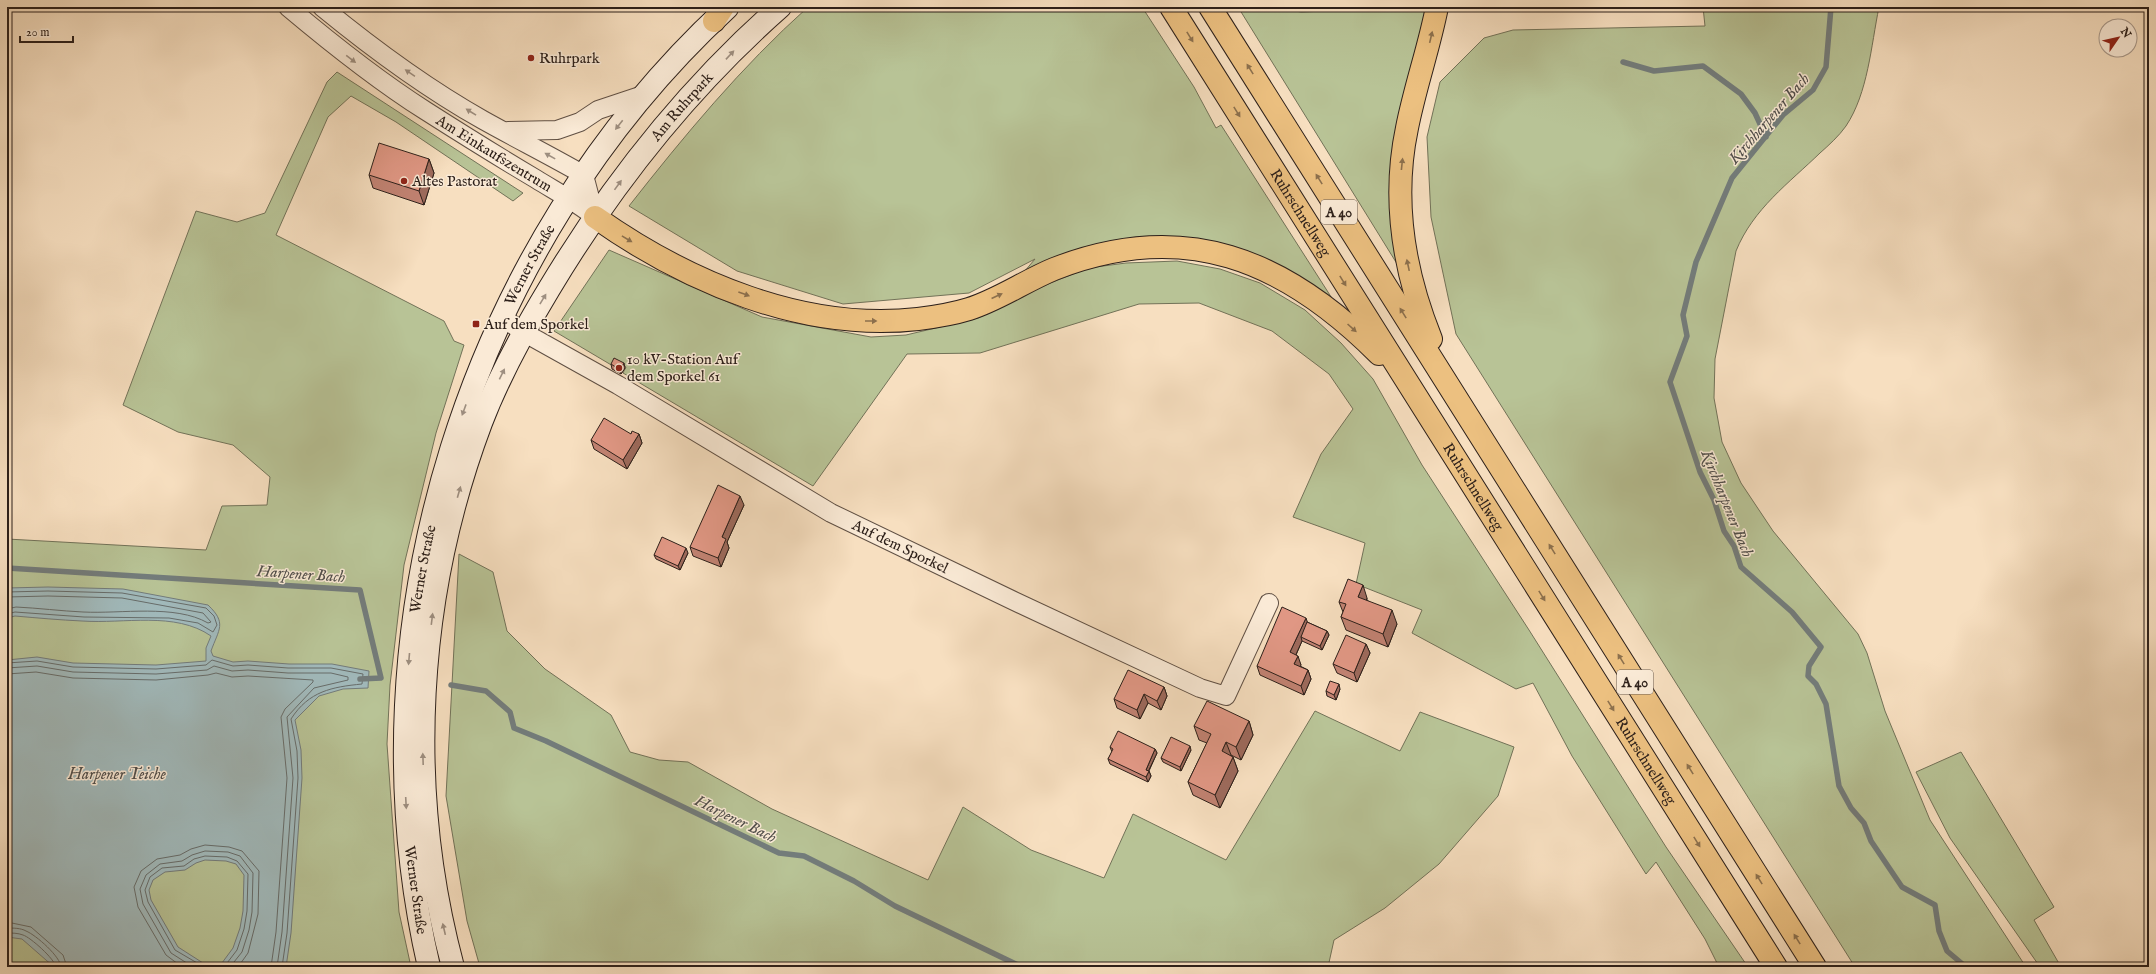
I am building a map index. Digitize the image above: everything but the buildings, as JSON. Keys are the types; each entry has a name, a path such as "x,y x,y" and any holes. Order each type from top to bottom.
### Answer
{"highway":[{"name":"Ruhrschnellweg","path":"1171,7 1776,967"},
{"name":"A 40","path":"1210,7 1815,967"},
{"path":"1437,7 1407,128 1401,164 1400,203 1404,245 1411,283 1438,357 1469,417"},
{"path":"595,216 625,238 706,281 786,309 828,317 869,321 919,319 969,309 1052,270 1088,257 1138,247 1190,249 1235,257 1270,271 1330,309 1382,357 1416,399 1439,432"}],"main road":[{"name":"Am Ruhrpark","path":"595,216 670,118 748,35 780,7"},
{"path":"569,197 602,147 643,95 722,12"},
{"name":"Werner Straße","path":"429,967 418,914 406,803 405,706 412,629 420,575 440,485 455,436 477,374 502,317 538,247 569,197"},
{"name":"Werner Straße","path":"453,967 437,899 426,820 422,730 427,658 435,598 444,548 481,423 501,376 523,332 595,216"}],"street":[{"name":"Am Einkaufszentrum","path":"288,7 326,40 425,110 538,181 569,197 595,216"},
{"name":"Am Einkaufszentrum","path":"322,7 389,59 482,119 584,175"},
{"name":"Am Einkaufszentrum","path":"505,131 557,130 580,122 598,110 643,95"},
{"path":"584,175 595,216"},
{"name":"Auf dem Sporkel","path":"502,317 523,332 618,385 831,513 1200,688 1226,696 1269,603"}],"green space":[{"path":"808,7 1142,7 1194,87 1216,128 1221,125 1335,303 1224,247 1024,272 1035,259 969,293 843,304 737,271 629,206 692,128 736,78"},
{"path":"1238,7 1274,7 1301,12 1326,11 1345,7 1427,7 1399,267"},
{"path":"1703,7 1879,7 1864,84 1853,113 1846,126 1834,140 1784,186 1762,209 1743,236 1736,251 1715,359 1714,398 1722,442 1741,483 1773,531 1858,634 1867,653 1885,711 1930,820 2026,967 1855,967 1456,334 1431,217 1427,137 1440,82 1484,38 1513,30 1705,26"},
{"path":"337,72 523,193 513,201 396,122 351,96 328,117 276,235 444,321 454,341 464,345 436,433 404,565 390,685 387,744 399,912 411,967 7,967 7,539 206,550 222,506 267,505 270,477 233,445 178,432 123,405 196,211 237,222 265,213 327,82"},
{"path":"609,250 762,317 871,337 906,335 978,318 1048,284 1088,268 1126,263 1177,261 1220,269 1260,283 1305,310 1341,343 1373,379 1422,465 1529,630 1666,847 1748,967 1719,967 1705,939 1656,862 1646,874 1572,756 1533,683 1516,689 1412,633 1422,610 1356,584 1365,543 1293,517 1321,454 1353,409 1329,374 1272,331 1199,303 1139,304 980,353 907,354 813,486 623,373 626,367 616,361 613,366 554,331"},
{"path":"459,554 493,572 507,631 545,669 611,715 630,752 659,760 688,762 772,809 928,880 963,807 1031,850 1104,878 1133,814 1226,860 1315,711 1400,751 1420,712 1514,747 1498,796 1439,864 1385,908 1334,940 1328,967 480,967 467,921 446,796"},
{"path":"1961,752 2054,907 2034,920 2061,967 2040,967 1950,838 1916,772"}],"water":[{"name":"Harpener Teiche","path":"48,587 123,589 208,605 218,617 220,626 211,651 213,656 233,662 248,661 289,664 332,664 369,671 368,688 343,689 319,696 295,720 301,750 302,778 291,933 286,967 219,967 233,948 240,928 243,911 244,875 236,864 226,861 205,860 196,863 185,870 165,872 153,880 149,890 151,900 178,947 203,963 218,967 54,967 22,939 7,937 7,660 37,657 73,663 156,665 206,661 206,648 211,636 197,628 165,621 82,621 15,616 7,618 7,588"}],"waterway":[{"name":"Kirchharpener Bach","path":"1831,7 1826,67 1813,90 1783,115 1732,178 1696,262 1683,315 1687,336 1670,382 1700,472 1714,500 1724,531 1734,546 1741,567 1792,612 1821,647 1809,666 1808,676 1816,684 1826,704 1839,786 1851,808 1864,823 1871,841 1902,887 1935,905 1939,931 1947,951 1966,967"},
{"path":"1623,62 1654,71 1703,66 1741,94 1755,113 1766,137"},
{"name":"Harpener Bach","path":"7,568 360,590 381,678 360,679"},
{"name":"Harpener Bach","path":"451,685 486,691 510,712 514,728 546,741 779,853 804,856 854,881 895,906 1022,967"}],"place":[{"name":"Ruhrpark","path":"531,58"},
{"name":"Altes Pastorat","path":"404,181"},
{"name":"Auf dem Sporkel","path":"476,324"},
{"name":"10 kV-Station Auf dem Sporkel 61","path":"619,368"}]}
